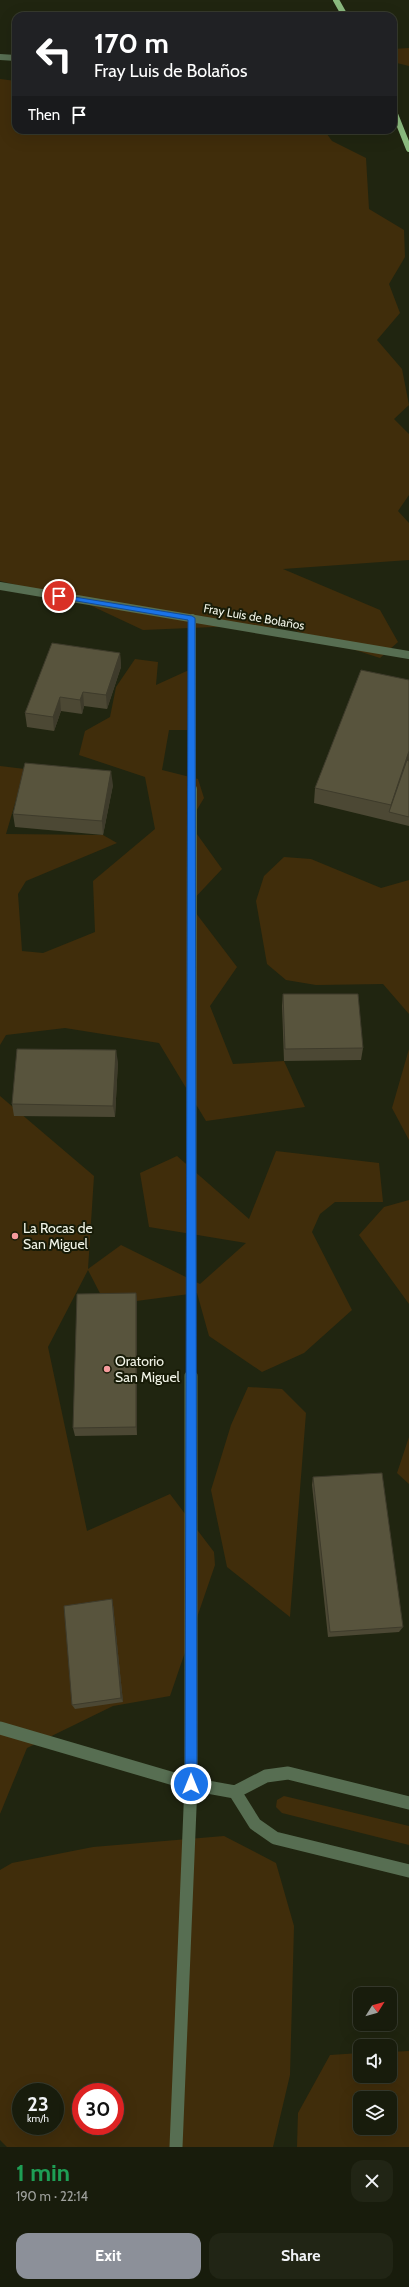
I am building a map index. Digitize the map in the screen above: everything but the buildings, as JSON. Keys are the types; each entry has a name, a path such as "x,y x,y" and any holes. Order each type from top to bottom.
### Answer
{"main road":[{"path":"336,0 343,12"},
{"path":"397,119 409,149"}],"street":[{"path":"0,58 12,58"},
{"name":"Fray Luis de Bolaños","path":"0,586 409,655"},
{"path":"176,2147 191,1784 192,618"},
{"path":"0,1728 191,1784 235,1792 266,1776 288,1773 409,1802"},
{"path":"235,1792 255,1824 275,1838 409,1871"}],"shaded area":[{"path":"409,48 409,66 397,63 397,49"},
{"path":"0,79 12,80 12,134 327,134 332,141 366,158 369,209 404,230 405,257 389,284 400,313 377,340 402,369 409,405 394,419 409,434 409,495 398,511 409,523 409,560 283,569 380,610 398,642 380,658 287,628 237,626 143,630 79,600 0,581"},
{"path":"135,659 158,662 156,685 189,670 191,730 169,730 162,770 198,779 204,798 189,823 222,869 189,904 237,967 210,1006 233,1064 284,1061 305,1107 206,1121 159,1043 65,1028 6,1035 0,1045 0,766 25,769 6,834 103,835 117,843 26,881 18,894 22,951 43,953 95,932 93,881 155,829 145,777 79,755 85,731 110,717 116,687"},
{"path":"284,857 311,859 381,888 409,880 409,1014 383,984 316,985 286,980 267,964 256,901 264,876"},
{"path":"409,1049 409,1140 392,1108"},
{"path":"0,1096 94,1176 88,1269 121,1245 200,1284 246,1243 149,1227 140,1173 177,1156 249,1219 276,1151 379,1163 383,1202 335,1202 320,1214 312,1232 352,1310 304,1353 262,1372 209,1336 197,1293 106,1305 88,1270 48,1347 87,1531 170,1494 214,1552 215,1565 170,1696 113,1706 27,1748 0,1814"},
{"path":"409,1200 409,1304 359,1235 384,1207"},
{"path":"248,1387 282,1389 306,1413 290,1617 227,1567 211,1490 231,1425"},
{"path":"409,1437 409,1484 397,1473"},
{"path":"284,1796 409,1826 409,1845 282,1813 276,1807 277,1800"},
{"path":"224,1836 276,1863 294,1926 290,2075 273,2147 7,2147 0,2140 0,1870 12,1863 93,1847"},
{"path":"409,2051 409,2147 297,2147 298,2113 330,2055 353,2053 353,2083 397,2083 397,2052"}],"place":[{"name":"La Rocas de San Miguel","path":"15,1236"},
{"name":"Oratorio San Miguel","path":"107,1369"}],"route":[{"path":"59,596 192,618 191,1784"}]}
